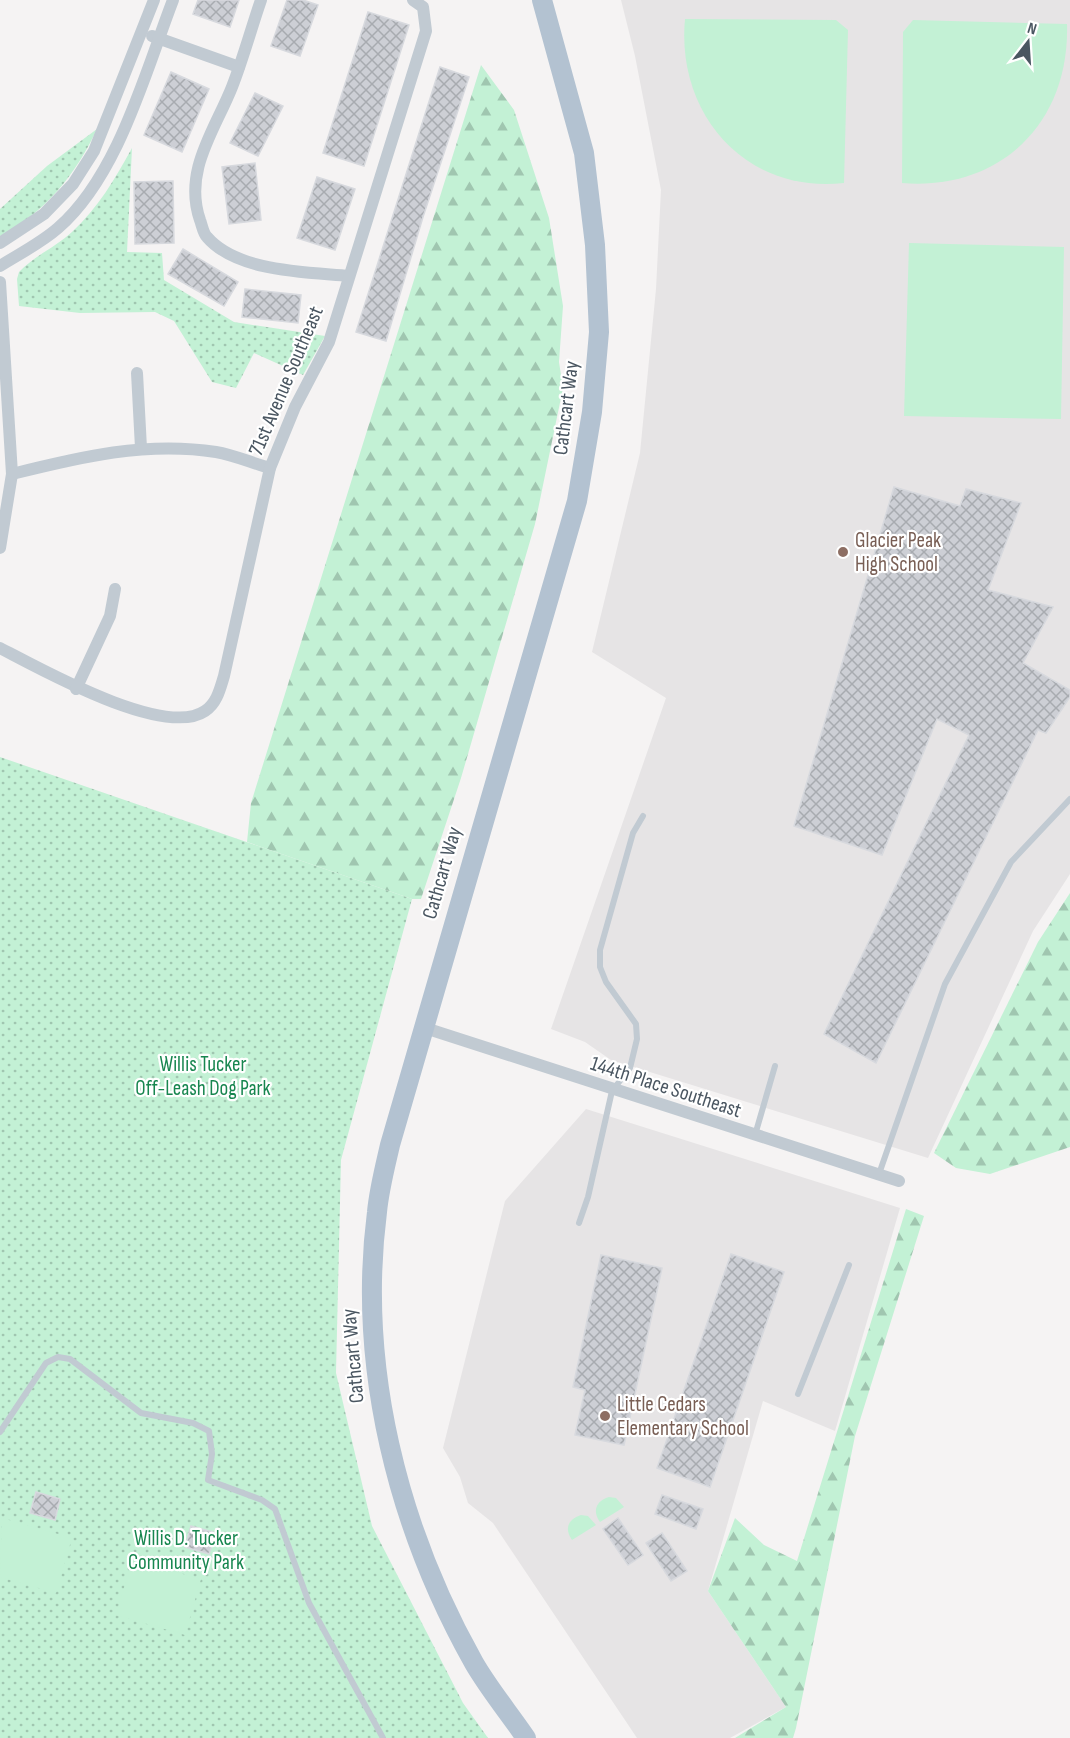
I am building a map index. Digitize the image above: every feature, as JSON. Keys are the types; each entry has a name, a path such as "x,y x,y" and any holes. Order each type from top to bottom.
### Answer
{"main road":[{"name":"Cathcart Way","path":"526,1738 475,1665 439,1594 404,1502 381,1403 372,1299 376,1212 390,1145 422,1027 577,501 592,412 599,332 592,222 584,153 542,0"}],"street":[{"path":"0,243 44,214 73,184 94,151 154,0"},
{"path":"0,266 58,228 88,194 112,159 173,0"},
{"path":"261,0 239,67 198,161 195,187 198,214 206,236 232,254 258,265 287,272 349,276"},
{"name":"71st Avenue Southeast","path":"76,688 152,712 184,717 204,712 216,701 224,676 270,468 295,408 329,342 426,31 423,7 413,0"},
{"path":"142,32 239,67"},
{"path":"0,282 12,474 0,548"},
{"path":"137,373 141,448"},
{"path":"12,474 68,460 141,448 167,447 218,453 270,468"},
{"path":"0,648 76,688 110,616 115,589"},
{"name":"144th Place Southeast","path":"422,1027 612,1091 899,1181"}],"lane":[{"path":"879,1175 945,984 1011,862 1070,799"},
{"path":"579,1222 588,1197 612,1091 630,1068 638,1039 636,1024 606,982 600,967 600,950 633,833 643,816"},
{"path":"754,1136 776,1066"},
{"path":"798,1394 849,1265"},
{"path":"0,1432 46,1363 58,1358 70,1359 141,1413 193,1423 209,1431 212,1455 208,1480 262,1500 275,1509 309,1603 383,1738"}],"shaded area":[{"name":"Glacier Peak High School","path":"621,0 1070,0 1070,874 1033,931 928,1158 611,1060 585,1042 551,1029 666,698 592,652 640,453 656,289 661,190 635,56"},
{"name":"Little Cedars Elementary School","path":"586,1109 900,1208 835,1431 763,1401 708,1591 786,1707 730,1738 637,1738 493,1523 468,1503 460,1477 443,1448 505,1201"}],"green space":[{"path":"685,19 836,20 848,30 844,183 808,183 776,175 748,161 724,141 705,116 692,86 685,54"},
{"path":"913,20 1067,24 1065,60 1056,93 1041,121 1022,144 997,163 969,176 937,183 902,183 903,32"},
{"path":"481,65 514,110 549,218 563,306 559,362 563,388 535,524 461,778 421,899 412,899 247,842 251,803"},
{"path":"97,129 89,146 58,191 31,216 0,236 0,209 47,166"},
{"path":"132,148 127,252 162,253 164,280 234,322 325,336 303,375 254,353 236,388 212,382 174,321 155,312 80,313 19,306 17,279 19,272 81,223 105,193"},
{"path":"909,243 1064,247 1061,419 904,416"},
{"name":"Willis D. Tucker Community Park","path":"0,757 412,899 341,1160 336,1373 372,1526 463,1703 488,1738 0,1738"},
{"path":"1070,893 1070,1147 990,1174 956,1168 934,1153 1038,942"},
{"path":"906,1209 924,1216 855,1436 793,1738 735,1738 786,1707 708,1591 735,1518 764,1545 797,1561"},
{"path":"609,1497 616,1498 624,1507 600,1522 596,1514 598,1504"},
{"path":"581,1515 588,1516 596,1525 572,1540 568,1532 570,1522"},
{"path":"2,1518 72,1538 56,1593 0,1577"},
{"path":"132,1560 201,1579 185,1635 116,1615"}],"building":[{"path":"198,0 239,0 230,27 193,14"},
{"path":"287,0 303,0 318,5 300,56 271,46"},
{"path":"368,12 409,25 364,166 323,153"},
{"path":"440,67 469,77 423,217 386,341 356,332"},
{"path":"171,72 209,89 182,152 144,135"},
{"path":"255,93 283,106 258,156 230,143"},
{"path":"255,163 261,220 229,224 222,167"},
{"path":"317,177 355,189 335,250 297,238"},
{"path":"173,181 174,243 135,244 134,182"},
{"path":"183,249 238,282 224,306 168,274"},
{"path":"245,289 301,295 298,323 242,317"},
{"path":"894,487 960,506 966,489 1021,503 988,590 1053,607 1023,663 1070,690 1070,697 1046,733 1038,730 876,1063 824,1034 969,735 937,719 882,855 794,826"},
{"path":"731,1254 784,1272 710,1487 657,1468"},
{"path":"601,1255 662,1268 624,1445 575,1435 585,1390 573,1387"},
{"path":"36,1492 60,1499 55,1520 30,1513"},
{"path":"662,1495 703,1509 696,1529 655,1514"},
{"path":"618,1518 643,1555 628,1565 603,1529"},
{"path":"191,1526 216,1533 209,1554 185,1547"},
{"path":"662,1533 687,1571 671,1581 646,1543"}],"place":[{"name":"Glacier Peak High School","path":"843,552"},
{"name":"Little Cedars Elementary School","path":"605,1416"}],"park label":[{"name":"Willis Tucker Off-Leash Dog Park","path":"203,1076"}]}
